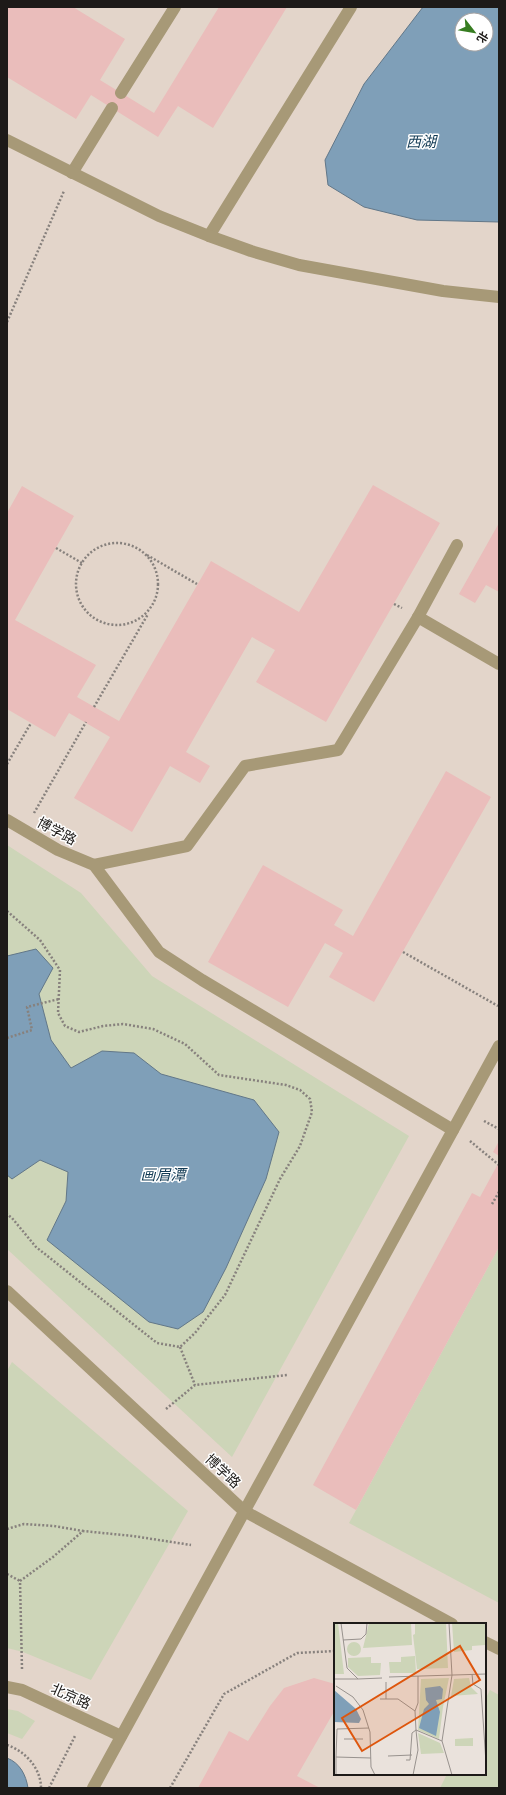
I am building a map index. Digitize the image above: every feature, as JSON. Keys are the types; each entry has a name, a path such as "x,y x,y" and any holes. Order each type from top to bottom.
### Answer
{"street":[{"path":"121,93 175,7"},
{"path":"209,236 351,7"},
{"path":"72,173 112,108"},
{"path":"7,140 158,216 209,236 299,265 443,291 499,296"},
{"path":"453,1130 202,980 159,952 94,865 188,846 245,766 338,750 418,617 457,545"},
{"path":"418,617 499,664"},
{"name":"博学路","path":"7,820 58,850 94,865"},
{"path":"93,1788 499,1046"},
{"name":"博学路","path":"7,1292 244,1511 450,1623"},
{"path":"486,1642 499,1649"},
{"name":"北京路","path":"7,1687 22,1690 121,1736"}],"path":[{"path":"7,322 64,191"},
{"path":"152,606 144,616 133,623 121,626 108,625 96,620 86,611 79,600 76,588 77,575 82,563 92,552 105,545 119,543 133,546 197,584"},
{"path":"56,548 82,563"},
{"path":"94,707 152,606 158,592 158,578 154,564 145,553"},
{"path":"24,830 86,722"},
{"path":"7,764 31,723"},
{"path":"7,911 40,940 60,970 58,1013 65,1026 80,1032 104,1026 123,1024 153,1029 185,1044 219,1075 286,1086 300,1090 310,1099 312,1112 300,1146 280,1179 225,1295 195,1334 180,1347"},
{"path":"403,952 498,1006"},
{"path":"7,1038 32,1030 27,1007 59,999"},
{"path":"484,1121 499,1129"},
{"path":"453,1130 499,1165"},
{"path":"492,1204 499,1192"},
{"path":"7,1214 36,1247 157,1343 180,1347"},
{"path":"180,1347 195,1384"},
{"path":"166,1409 195,1384 286,1375"},
{"path":"7,1529 24,1524 54,1526 191,1545"},
{"path":"20,1581 53,1557 83,1531"},
{"path":"7,1574 20,1581"},
{"path":"20,1581 22,1690"},
{"path":"170,1788 224,1694 297,1653 334,1651"},
{"path":"49,1788 85,1718"},
{"path":"7,1745 16,1748 28,1758 37,1770 41,1788"}],"shaded area":[{"path":"7,7 499,7 499,1788 7,1788"}],"green space":[{"path":"7,845 81,893 152,976 409,1136 232,1457 7,1249"},
{"path":"499,1247 499,1603 349,1523"},
{"path":"12,1362 188,1511 91,1680 23,1652 7,1648 7,1371"},
{"path":"490,1690 499,1695 499,1788 440,1788 446,1775 486,1775 486,1698"},
{"path":"7,1709 18,1711 35,1721 22,1739 7,1733"}],"water":[{"name":"西湖","path":"423,7 499,7 499,222 417,220 364,207 328,185 325,160 364,84"},
{"name":"画眉潭","path":"36,949 53,968 39,994 51,1040 71,1068 102,1051 134,1053 161,1074 254,1100 279,1132 266,1179 226,1268 203,1312 178,1329 149,1322 47,1240 66,1201 68,1172 40,1160 12,1179 7,1175 7,956"},
{"path":"7,1758 12,1760 22,1770 28,1788 7,1788"}],"building":[{"path":"7,7 73,7 125,39 100,80 154,113 219,7 287,7 213,128 178,106 158,137 91,95 76,119 7,77"},
{"path":"373,485 440,523 326,722 256,682 275,650 252,637 186,752 210,766 200,783 170,766 132,832 74,798 110,737 69,713 55,737 7,709 7,513 22,486 74,516 15,620 96,665 77,697 119,721 211,561 299,612"},
{"path":"499,523 499,592 486,585 475,603 459,594"},
{"path":"446,771 491,797 374,1002 329,977 343,953 325,943 288,1007 208,962 263,865 343,910 334,925 353,936"},
{"path":"499,1141 499,1156 493,1152"},
{"path":"499,1162 499,1247 356,1510 313,1485 472,1193 480,1197"},
{"path":"314,1678 334,1684 334,1712 297,1776 320,1788 198,1788 229,1731 248,1741 270,1706 284,1688"}]}
